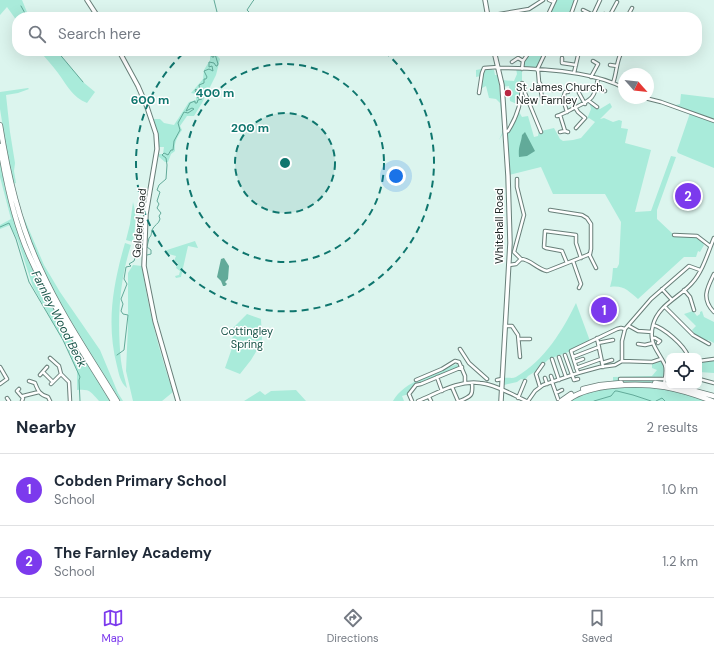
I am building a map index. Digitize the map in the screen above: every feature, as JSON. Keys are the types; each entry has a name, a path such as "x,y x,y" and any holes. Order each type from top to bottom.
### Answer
{"highway":[{"path":"0,125 9,177 18,216"},
{"path":"0,146 7,183 27,250 44,288 57,311 113,401"},
{"path":"20,223 51,291 117,401"},
{"path":"560,400 579,390 612,383 632,382 666,386"},
{"path":"567,401 580,393 601,388 640,385 666,386"},
{"path":"676,389 712,401"},
{"path":"687,389 714,396"}],"main road":[{"path":"87,0 95,12"},
{"path":"485,0 487,12"},
{"name":"Gelderd Road","path":"122,56 138,86 156,134 157,149 146,214 144,266 155,321 178,401"},
{"name":"Whitehall Road","path":"495,56 502,85 510,243 501,401"}],"street":[{"path":"511,12 529,9 543,0"},
{"path":"549,12 554,1 550,0"},
{"path":"572,12 576,0"},
{"path":"594,12 600,0"},
{"path":"613,12 617,2"},
{"path":"630,12 632,8"},
{"path":"583,10 587,12"},
{"path":"522,69 523,61 526,56"},
{"path":"542,97 542,88 539,82 538,70 544,56"},
{"path":"574,73 577,56"},
{"path":"613,83 620,56"},
{"path":"512,62 518,58 523,61"},
{"path":"562,58 562,63 576,65"},
{"path":"592,77 599,64 593,61"},
{"path":"610,65 617,66"},
{"path":"479,93 484,68 574,73 598,78 618,85"},
{"path":"560,132 566,132 558,116 589,101 594,95 598,78"},
{"path":"505,132 508,131 512,125 521,98 522,84 524,85 525,93 541,132"},
{"path":"542,88 553,90"},
{"path":"596,88 604,92"},
{"path":"566,92 564,99 567,112"},
{"path":"579,93 585,104"},
{"path":"654,100 714,121"},
{"path":"589,101 597,107"},
{"path":"575,108 585,118 576,128"},
{"path":"517,179 517,187 524,214 514,252 521,259 525,259 546,271 581,258 589,254 592,249 591,230 587,218 582,215 550,210"},
{"path":"546,248 544,247 545,231 574,234 576,235 576,243 581,258"},
{"path":"674,235 697,236 710,246"},
{"path":"666,372 665,366 653,343 653,325 658,314 692,282 700,270 714,238"},
{"path":"546,248 562,251 567,263"},
{"path":"543,251 546,248"},
{"path":"589,254 596,268"},
{"path":"508,265 516,264 521,259"},
{"path":"572,261 581,284 579,288"},
{"path":"622,362 622,341 625,330 628,326 651,299 689,266 700,270"},
{"path":"714,274 706,294 709,307 714,312"},
{"path":"662,289 672,300"},
{"path":"684,290 690,297 694,310"},
{"path":"665,307 693,335 709,344"},
{"path":"653,325 663,329 684,348 686,353"},
{"path":"505,326 512,326 514,328 519,339 520,357"},
{"path":"628,326 638,331 652,332"},
{"path":"578,373 571,351 617,329 621,328 625,330"},
{"path":"597,338 603,367"},
{"path":"652,338 656,338 660,341 658,344"},
{"path":"519,339 530,339"},
{"path":"598,343 613,340"},
{"path":"638,344 645,345 653,343"},
{"path":"573,357 599,347"},
{"path":"460,349 469,363 487,379"},
{"path":"566,355 574,380 578,379"},
{"path":"559,357 566,377"},
{"path":"50,358 59,366 61,374 69,382 70,401"},
{"path":"552,359 559,380"},
{"path":"575,362 584,359"},
{"path":"576,368 601,359"},
{"path":"418,401 465,383 480,383 491,385 527,401 540,387 578,373 613,366 622,362 652,362 661,359"},
{"path":"702,361 714,359"},
{"path":"602,363 612,360"},
{"path":"416,380 442,369 455,361 459,362 462,367 465,376 465,383"},
{"path":"540,387 536,377 537,372 543,364"},
{"path":"0,367 7,379 0,384"},
{"path":"40,375 47,367"},
{"path":"412,401 409,394 416,385 462,367"},
{"path":"43,372 52,383 61,374"},
{"path":"480,383 483,375"},
{"path":"551,376 556,393 560,400"},
{"path":"437,378 442,391"},
{"path":"544,378 547,384"},
{"path":"620,379 666,378"},
{"path":"497,380 502,379"},
{"path":"518,398 525,380"},
{"path":"702,380 714,383"},
{"path":"30,382 35,383 39,392 50,401"},
{"path":"452,387 459,401 470,397 472,394 472,383"},
{"path":"19,389 17,391 23,396"},
{"path":"556,393 562,390"},
{"path":"23,396 39,392"},
{"path":"22,401 23,396"},
{"path":"429,397 431,401"}],"green space":[{"path":"0,0 22,0 27,12 12,12 12,14 7,7 0,15"},
{"path":"555,0 576,0 572,12 549,12"},
{"path":"44,56 61,56 83,82 95,92 87,103 74,94"},
{"path":"210,56 217,56 220,59 216,75 194,116 187,116 180,126 182,130 176,140 175,151 171,154 168,162 165,162 158,156 159,154 163,154 164,147 159,147 153,119 160,119 164,123 174,125 189,102 196,100 196,94 191,93 203,79 204,70 210,60"},
{"path":"527,56 543,56 537,68 522,69 522,85 519,105 510,101 509,86 502,87 501,80 514,81 517,74 516,68 522,68 522,64"},
{"path":"492,67 495,75 498,75 504,132 499,140 503,131 500,103 496,99 489,98 486,86 480,89 481,76 476,77 476,70"},
{"path":"29,89 18,93 6,95 15,163 14,171 16,183 12,184 0,109 0,92"},
{"path":"681,94 714,98 714,168 678,153 677,151 690,113 672,106 680,104"},
{"path":"589,101 600,109 610,103 612,107 600,119 604,118 613,122 619,120 622,121 621,128 628,129 625,143 651,150 635,212 651,211 671,156 676,157 657,210 657,219 674,235 695,236 702,241 704,245 700,252 698,251 696,257 684,257 638,299 622,288 610,287 613,268 617,268 619,264 621,222 605,194 553,194 541,167 509,175 506,132 508,131 518,110 522,117 528,116 534,137 538,136 539,130 541,131 554,128 560,139 563,141 573,140 581,138 595,122 589,118 587,119 591,109"},
{"path":"0,161 6,192 14,219 34,271 49,300 110,401 99,401 90,391 77,390 77,371 66,346 33,287 18,241 10,225 0,229 0,225 11,219 0,177"},
{"path":"133,202 135,227 133,242 126,240"},
{"path":"24,218 44,265 60,292 100,350 118,393 123,401 119,401 57,299 44,273 22,219"},
{"path":"195,241 198,248 188,246 181,277 176,278 175,276 179,275 180,271 176,268 178,263 174,261 176,256 165,253 167,250"},
{"path":"125,243 131,245 124,273 120,302 119,332 121,364 127,388 121,381 119,375 112,335 112,304 114,289"},
{"path":"133,265 142,266 154,330 173,392 162,401 133,401 126,371 128,273"},
{"path":"576,303 590,341 571,351 549,359 525,380 521,379 517,382 504,385 504,378 516,377 544,354 559,334"},
{"path":"693,311 697,316 702,311 704,317 714,322 714,343 708,340 706,341 694,334 692,330 696,326 684,314"},
{"name":"Cottingley Spring","path":"247,314 261,319 262,342 240,374 225,368 232,348 233,328"},
{"path":"714,359 714,373 702,372 702,361"},
{"path":"662,362 664,367 664,375 662,377 618,379 663,380 660,382 613,382 613,377 652,376 657,370 652,368 652,364"},
{"path":"457,364 458,367 416,385 409,394 402,396 404,401 393,401 405,388 421,378"},
{"path":"611,387 662,387 708,401 568,401 575,396"},
{"path":"296,390 306,401 244,401 260,391 265,395 271,391"}],"shaded area":[{"path":"525,132 535,151 527,156 519,157 519,148 522,135"},
{"path":"224,258 229,266 228,279 225,282 227,284 223,286 217,277 221,259"}],"waterway":[{"path":"214,0 217,12"},
{"name":"Farnley Wood Beck","path":"249,12 247,10 254,0"},
{"path":"21,6 24,12"},
{"path":"61,56 83,82"},
{"name":"Farnley Wood Beck","path":"212,56 214,56"},
{"name":"Farnley Wood Beck","path":"147,255 151,254 151,250 147,247 149,238 153,228 160,219 159,216 161,213 157,208 159,204 157,201 160,192 157,190 159,185 166,179 167,165 166,158 162,155 164,153 168,155 171,150 173,150 174,141 180,130 178,123 184,112 188,113 194,109 192,108 186,111 190,103 195,101 195,103 197,103 198,100 202,99 202,97 198,98 195,90 196,89 198,92 200,91 199,85 204,83 204,79 207,77 204,71 209,69 213,71 212,66 209,67 209,62 214,63 217,66 218,64 216,56"},
{"name":"Farnley Wood Beck","path":"0,227 9,223 16,239 29,282 63,340 80,377 80,401"},
{"name":"Farnley Wood Beck","path":"117,355 124,350 128,315 123,314 121,311 123,304 121,299 127,284 124,279 126,267 131,266 129,264 134,261 136,255 142,255"},
{"path":"594,401 611,396 615,391 651,401"},
{"path":"656,401 662,398 665,401"}],"place":[{"name":"St James Church, New Farnley","path":"508,93"},
{"name":"The Farnley Academy","path":"688,196"},
{"name":"Cobden Primary School","path":"604,310"}]}
